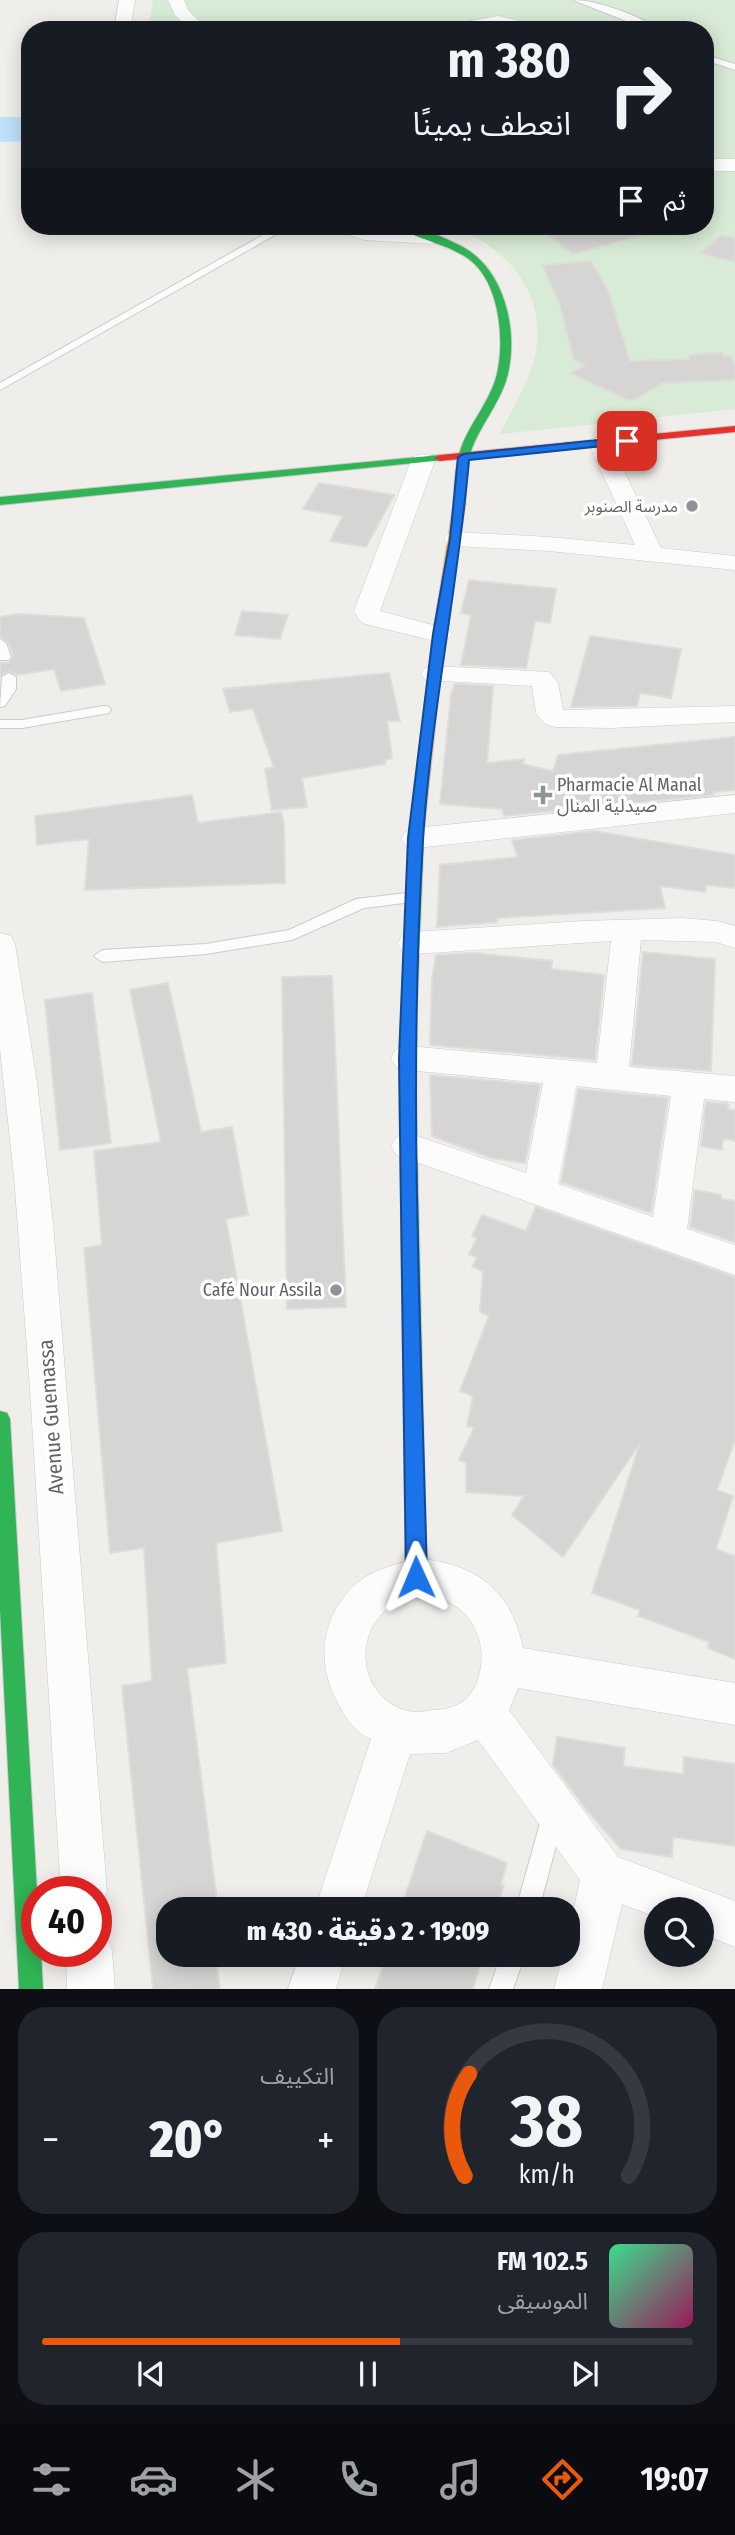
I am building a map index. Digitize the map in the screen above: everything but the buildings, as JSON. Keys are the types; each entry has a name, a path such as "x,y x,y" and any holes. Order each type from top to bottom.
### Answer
{"street":[{"path":"124,21 127,0"},
{"path":"176,0 181,12 190,21"},
{"path":"714,165 735,165"},
{"path":"416,235 449,243 478,261 491,281 501,309 505,337 501,379 464,457 456,539 439,634 416,838 407,1058 416,1577"},
{"path":"424,235 431,238"},
{"path":"0,501 735,429"},
{"path":"600,444 651,553"},
{"path":"423,461 367,611 374,619 439,634"},
{"path":"456,539 550,544 735,563"},
{"path":"434,674 540,678 545,683 550,713 555,718 611,719 735,713"},
{"path":"416,838 540,823 701,810 735,804"},
{"path":"701,810 735,815"},
{"path":"413,943 627,930 718,929 734,933"},
{"path":"612,1078 627,930"},
{"name":"Avenue Guemassa","path":"0,944 16,1034 34,1211 51,1413 83,1876"},
{"path":"407,1058 689,1087 735,1089"},
{"path":"540,1191 562,1072"},
{"path":"668,1237 689,1087"},
{"path":"408,1146 735,1260"},
{"path":"0,1419 31,1989"},
{"path":"416,1577 444,1580 469,1592 489,1611 501,1637 503,1665 498,1687 484,1713 453,1729 433,1734 412,1734 371,1715 355,1697 345,1675 342,1652 346,1629 357,1609 373,1593 393,1581 416,1577"},
{"path":"503,1665 735,1704"},
{"path":"484,1713 603,1874 664,1897"},
{"path":"342,1897 396,1728"},
{"path":"578,1989 602,1898 603,1874"},
{"path":"714,1916 735,1924"},
{"path":"90,1967 91,1989"},
{"path":"312,1989 319,1967"}],"lane":[{"path":"577,0 637,21"},
{"path":"714,60 735,67"},
{"path":"0,387 270,235"},
{"path":"0,643 4,657"},
{"path":"0,703 9,689 9,677"},
{"path":"0,724 22,724 104,710"},
{"path":"102,956 206,949 292,935 361,903 415,897"},
{"path":"530,1897 555,1811"},
{"path":"501,1989 509,1967"}],"green space":[{"path":"153,0 735,0 735,409 500,434 527,379 535,356 537,323 526,286 516,271 488,245 471,235 714,235 714,21 150,21"}],"water":[{"path":"0,117 21,117 21,141 0,142"}],"traffic: fast":[{"path":"427,235 467,253 485,269 502,316 505,352 503,368 496,391 467,448 459,507"},
{"path":"0,501 440,458"},
{"path":"414,1452 407,1058 417,830"},
{"path":"0,1419 31,1989"}],"traffic: slow":[{"path":"417,830 439,634 459,507"}],"traffic: jam":[{"path":"440,458 735,429"},
{"path":"414,1452 416,1577"}],"place":[{"name":"مدرسة الصنوبر","path":"692,506"},
{"name":"Pharmacie Al Manal صيدلية المنال","path":"543,795"},
{"name":"Café Nour Assila","path":"336,1290"}],"route":[{"path":"416,1577 407,1058 416,838 439,634 456,539 464,457 627,441"}]}
